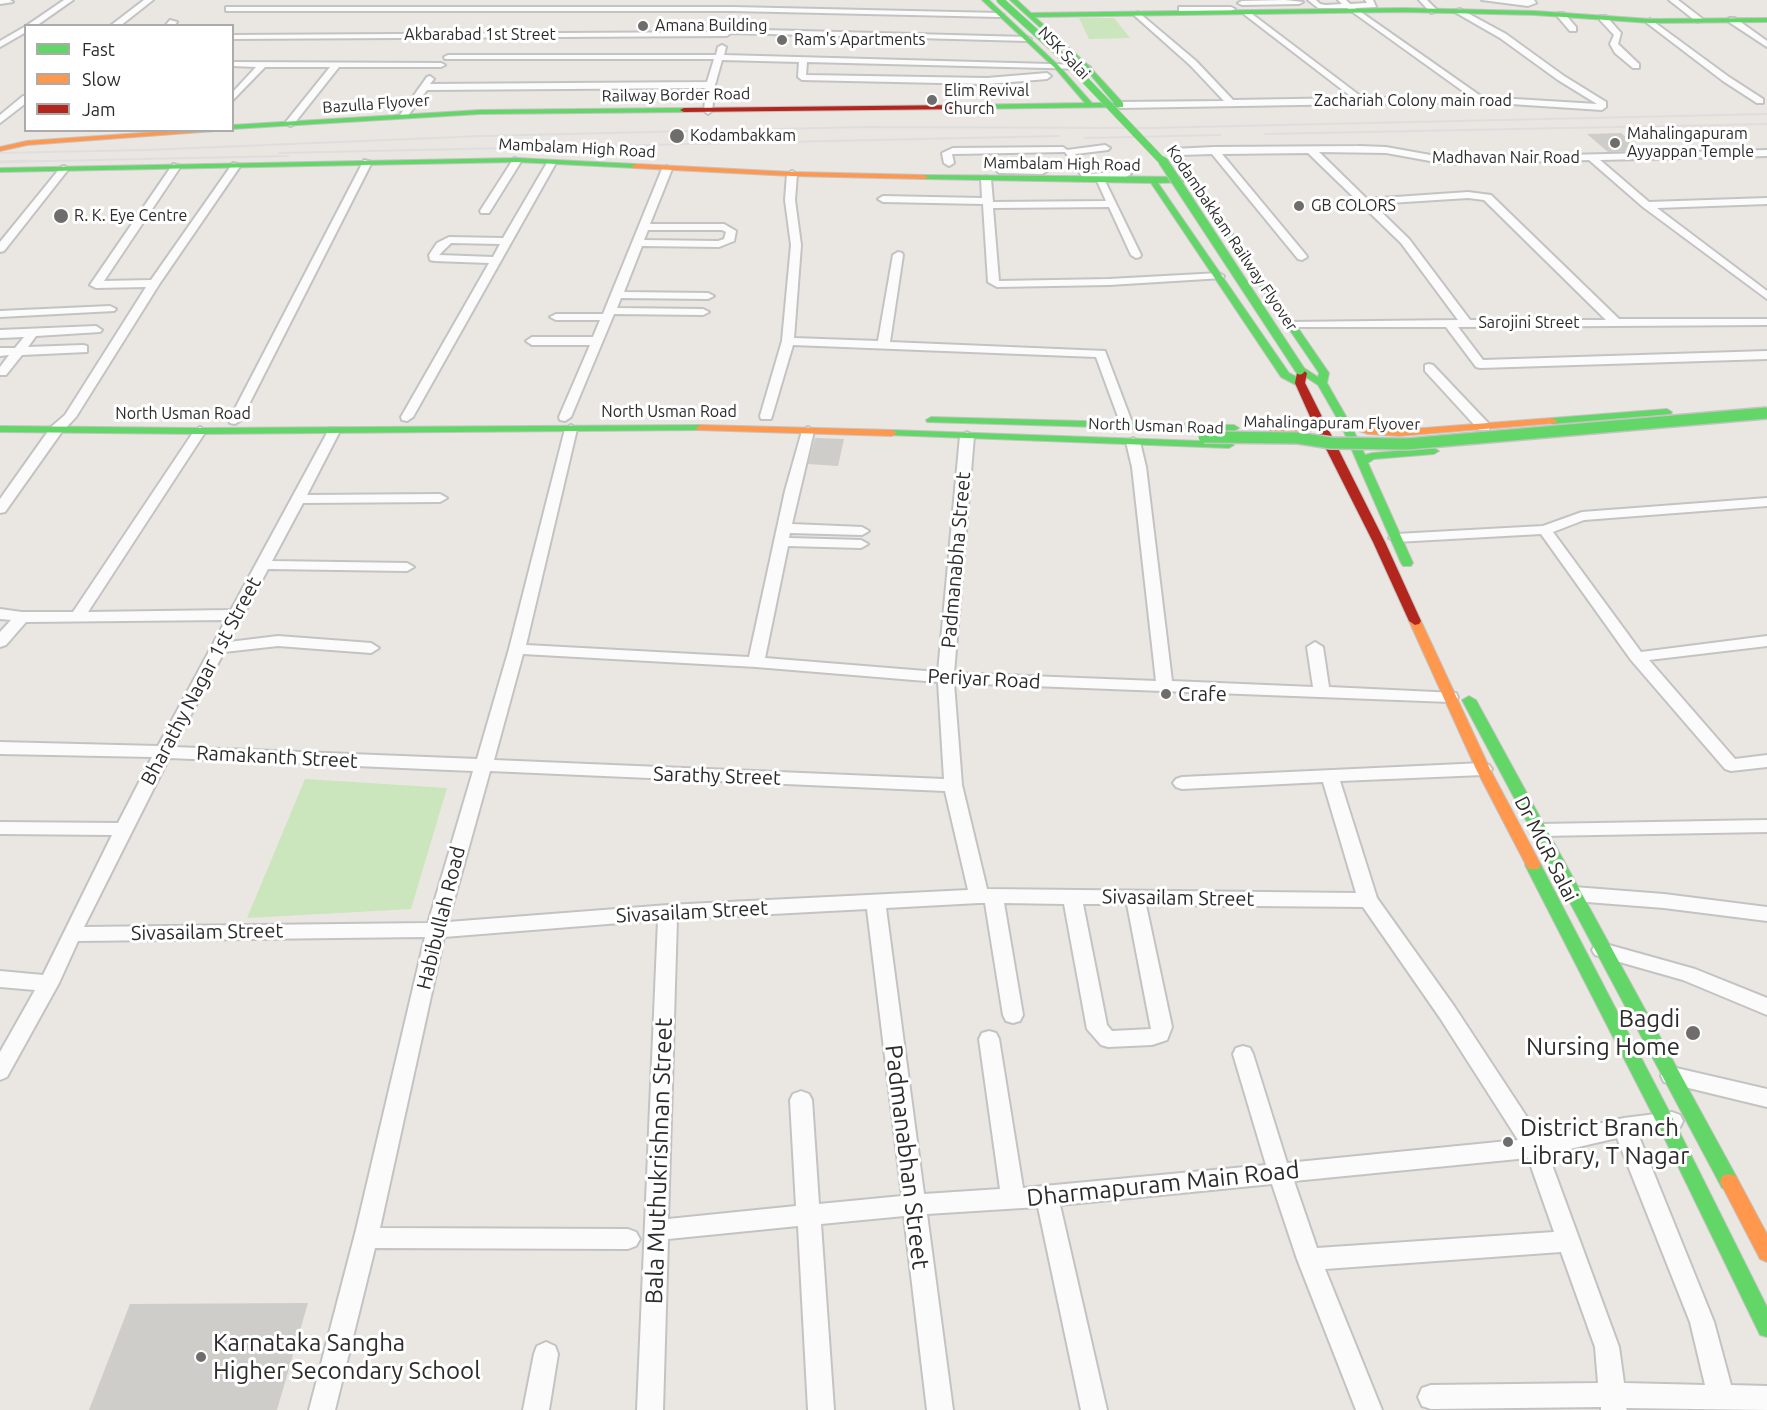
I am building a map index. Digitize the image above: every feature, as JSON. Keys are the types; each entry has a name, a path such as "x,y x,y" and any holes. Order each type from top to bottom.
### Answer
{"main road":[{"name":"NSK Salai","path":"985,0 1060,71 1091,106"},
{"name":"Kodambakkam Railway Flyover","path":"1000,0 1065,59 1160,156 1301,376"},
{"path":"1013,0 1087,67 1120,105"},
{"path":"1534,8 1550,0"},
{"path":"1030,15 1239,10 1304,3 1434,11 1534,8 1561,15 1650,21 1767,20"},
{"name":"Railway Border Road","path":"234,129 404,115 1120,105"},
{"name":"Bazulla Flyover","path":"234,129 379,119 522,113"},
{"path":"0,140 141,132"},
{"path":"0,149 27,143 195,132"},
{"name":"Mambalam High Road","path":"0,170 517,160 792,174 986,179 1043,176 1152,181 1191,179"},
{"path":"1191,179 1324,373 1322,383 1363,460 1415,579"},
{"path":"1152,181 1285,375 1301,376 1322,383"},
{"path":"1170,206 1207,204"},
{"path":"1188,232 1224,230"},
{"name":"Dr MGR Salai","path":"1301,376 1317,421 1457,692 1540,830 1602,950 1767,1253"},
{"path":"1346,425 1368,431 1399,434 1767,405"},
{"name":"Mahalingapuram Flyover","path":"815,425 1298,438 1331,443 1379,444 1767,413"},
{"name":"North Usman Road","path":"0,416 235,420 407,417 733,428 913,420 1300,430 1311,427 1317,421"},
{"name":"North Usman Road","path":"0,429 334,431 766,416 815,425 967,436 1319,448 1336,457"},
{"path":"1363,460 1372,456 1767,421"},
{"path":"1261,429 1265,446"},
{"name":"Dr MGR Salai","path":"1457,692 1483,769 1666,1122 1767,1328"}],"street":[{"path":"33,24 69,0"},
{"path":"117,24 149,0"},
{"path":"375,8 380,0"},
{"path":"398,8 405,0"},
{"path":"475,17 489,0"},
{"path":"1176,0 1183,11"},
{"path":"1225,0 1359,99"},
{"path":"1348,6 1373,5 1369,0"},
{"path":"1423,0 1434,11"},
{"path":"1486,0 1534,8"},
{"path":"1673,0 1700,20"},
{"path":"0,2 9,2"},
{"path":"708,111 711,85 718,57 728,33 733,4"},
{"path":"229,9 733,4 1000,15"},
{"path":"1348,6 1480,99"},
{"path":"238,20 250,9"},
{"name":"Zachariah Colony main road","path":"1120,105 1359,99 1480,99 1602,107 1603,104 1561,78 1503,36 1457,11"},
{"path":"1138,14 1193,63 1230,102"},
{"path":"1561,15 1573,29"},
{"path":"1602,18 1618,35 1614,44 1618,51 1636,66"},
{"path":"1732,20 1767,45"},
{"path":"1650,21 1707,65 1760,101"},
{"path":"404,115 469,26"},
{"path":"0,44 24,29"},
{"name":"Akbarabad 1st Street","path":"234,37 455,46 728,33 1027,39"},
{"path":"0,44 17,44"},
{"path":"455,46 1060,71"},
{"path":"803,60 802,77 987,81 1087,67"},
{"path":"234,64 441,64"},
{"path":"234,97 263,64"},
{"path":"290,123 336,65"},
{"path":"425,87 711,85"},
{"path":"0,120 24,100"},
{"path":"1105,148 1069,152 1087,177 1114,178 1111,204 1136,255"},
{"path":"1310,149 1405,241 1466,323"},
{"path":"1036,150 1043,176"},
{"path":"949,163 947,153 953,151 1063,150"},
{"path":"1214,150 1302,258"},
{"name":"Madhavan Nair Road","path":"1191,179 1173,152 1386,150 1447,161 1767,153"},
{"path":"1592,158 1647,205 1767,296"},
{"path":"484,211 517,160"},
{"path":"235,420 367,162"},
{"path":"407,417 551,163"},
{"path":"0,509 56,430 70,417 154,283 236,165"},
{"path":"154,283 96,285 176,166"},
{"path":"0,249 64,169"},
{"name":"Habibullah Road","path":"322,1410 366,1238 436,930 518,649 568,423 598,341 667,169"},
{"path":"1002,171 1043,176 1074,176"},
{"path":"766,416 788,341 796,245 790,200 792,174"},
{"path":"986,179 994,280 997,284 1008,286 1218,276"},
{"path":"1365,202 1476,195 1488,197 1616,323"},
{"path":"883,199 1111,204"},
{"path":"1647,205 1767,201"},
{"path":"638,243 719,244 729,241 731,231 724,227 644,227"},
{"path":"654,243 659,227"},
{"path":"496,260 434,258 434,255 441,245 449,240 507,241"},
{"path":"884,343 898,255"},
{"path":"617,295 708,296"},
{"path":"2,372 60,298"},
{"path":"0,314 110,309"},
{"path":"556,317 703,312"},
{"name":"Sarojini Street","path":"1290,325 1767,322"},
{"path":"1449,323 1480,364 1767,355"},
{"path":"0,334 96,330"},
{"path":"532,341 598,341"},
{"path":"788,341 884,343 1101,354 1128,425"},
{"path":"0,352 83,349"},
{"path":"1429,368 1484,427"},
{"path":"756,662 783,530 815,425"},
{"path":"78,616 200,431"},
{"name":"Bharathy Nagar 1st Street","path":"71,934 163,752 334,431"},
{"name":"Padmanabha Street","path":"967,436 946,678 953,785 986,896 1013,1015"},
{"path":"1133,442 1139,467 1164,688"},
{"path":"298,499 440,498"},
{"path":"1396,538 1545,530 1582,516 1767,502"},
{"path":"783,530 862,533 783,530"},
{"path":"1545,530 1637,657 1731,765 1767,761"},
{"path":"262,565 407,567"},
{"path":"0,614 22,617 236,615"},
{"path":"0,642 22,617"},
{"path":"218,648 278,641 371,648"},
{"path":"1637,657 1767,641"},
{"path":"1315,647 1322,693"},
{"name":"Periyar Road","path":"518,649 756,662 946,678 1164,688 1322,693 1457,692"},
{"name":"Ramakanth Street","path":"0,748 163,752 482,767"},
{"name":"Sarathy Street","path":"482,767 953,785"},
{"path":"1182,783 1483,769"},
{"path":"1330,776 1368,900 1446,1012 1535,1148 1607,1347 1613,1403"},
{"path":"1540,830 1767,826"},
{"path":"0,828 124,829"},
{"path":"1574,894 1664,901 1767,914"},
{"name":"Sivasailam Street","path":"71,934 436,930 668,912 986,896 1368,900"},
{"path":"1072,897 1097,1029 1108,1039 1152,1037 1160,1035 1162,1027 1135,898"},
{"name":"Padmanabhan Street","path":"876,903 940,1410"},
{"path":"1730,910 1767,926"},
{"name":"Bala Muthukrishnan Street","path":"650,1410 668,912"},
{"path":"0,1071 49,983 71,934"},
{"path":"1602,950 1688,974 1767,1007"},
{"path":"0,979 49,983"},
{"path":"989,1039 1013,1199"},
{"path":"1243,1054 1279,1172 1309,1259 1369,1410"},
{"path":"1672,1076 1767,1098"},
{"path":"801,1100 821,1410"},
{"name":"Dharmapuram Main Road","path":"657,1230 913,1205 1047,1196 1535,1148 1624,1127 1696,1120"},
{"path":"1624,1127 1702,1322 1723,1404"},
{"path":"1047,1196 1094,1410"},
{"path":"366,1238 628,1239"},
{"path":"1309,1259 1568,1241"},
{"path":"536,1410 546,1354"},
{"path":"1431,1397 1723,1404 1767,1398"}],"green space":[{"path":"1079,18 1114,18 1130,38 1089,39"},
{"path":"305,779 447,788 411,909 247,918"}],"building":[{"name":"Mahalingapuram Ayyappan Temple","path":"1621,133 1643,151 1608,152 1587,134"},
{"path":"815,438 844,439 838,466 808,464"},
{"name":"Karnataka Sangha Higher Secondary School","path":"308,1303 277,1410 89,1410 130,1304"}],"railway":[{"path":"0,153 146,150 482,136 863,127 1148,128 1767,114"},
{"path":"1265,134 1767,124"},
{"path":"1085,138 1220,135"},
{"path":"279,153 1059,136"},
{"path":"29,161 0,162 288,156"}],"traffic: fast":[{"path":"985,0 1057,67 1091,106"},
{"path":"1000,0 1065,59 1159,155 1300,370"},
{"path":"1013,0 1087,67 1120,105"},
{"path":"1030,15 1403,10 1535,13 1650,21 1767,20"},
{"path":"962,107 1120,105"},
{"path":"234,127 480,112 684,110"},
{"path":"0,170 517,160 636,166"},
{"path":"924,177 1153,181 1191,179 1324,373 1322,383"},
{"path":"1153,181 1285,375 1300,383"},
{"path":"1300,370 1322,383 1346,425 1407,563"},
{"path":"1552,421 1667,412"},
{"path":"1204,437 1298,438 1331,443 1407,444 1767,413"},
{"path":"931,420 1234,428"},
{"path":"0,429 200,431 701,428"},
{"path":"892,433 1229,445"},
{"path":"1363,461 1372,456 1434,451"},
{"path":"1469,700 1729,1182"},
{"path":"1533,865 1666,1122 1767,1328"}],"traffic: slow":[{"path":"0,149 27,143 195,132"},
{"path":"636,166 792,174 924,177"},
{"path":"1273,429 1300,430 1312,427 1317,421"},
{"path":"1346,425 1368,431 1399,433 1552,421"},
{"path":"701,428 892,433"},
{"path":"1415,621 1483,769 1533,865"},
{"path":"1729,1182 1767,1253"}],"traffic: jam":[{"path":"684,110 962,107"},
{"path":"1302,373 1300,383 1317,421 1379,542 1415,621"}],"place":[{"name":"Amana Building","path":"643,26"},
{"name":"Ram's Apartments","path":"782,40"},
{"name":"Elim Revival Church","path":"932,100"},
{"name":"Kodambakkam","path":"677,136"},
{"name":"Mahalingapuram Ayyappan Temple","path":"1615,143"},
{"name":"GB COLORS","path":"1299,206"},
{"name":"R. K. Eye Centre","path":"61,216"},
{"name":"Crafe","path":"1166,694"},
{"name":"Bagdi Nursing Home","path":"1693,1033"},
{"name":"District Branch Library, T Nagar","path":"1508,1142"},
{"name":"Karnataka Sangha Higher Secondary School","path":"201,1357"}]}
